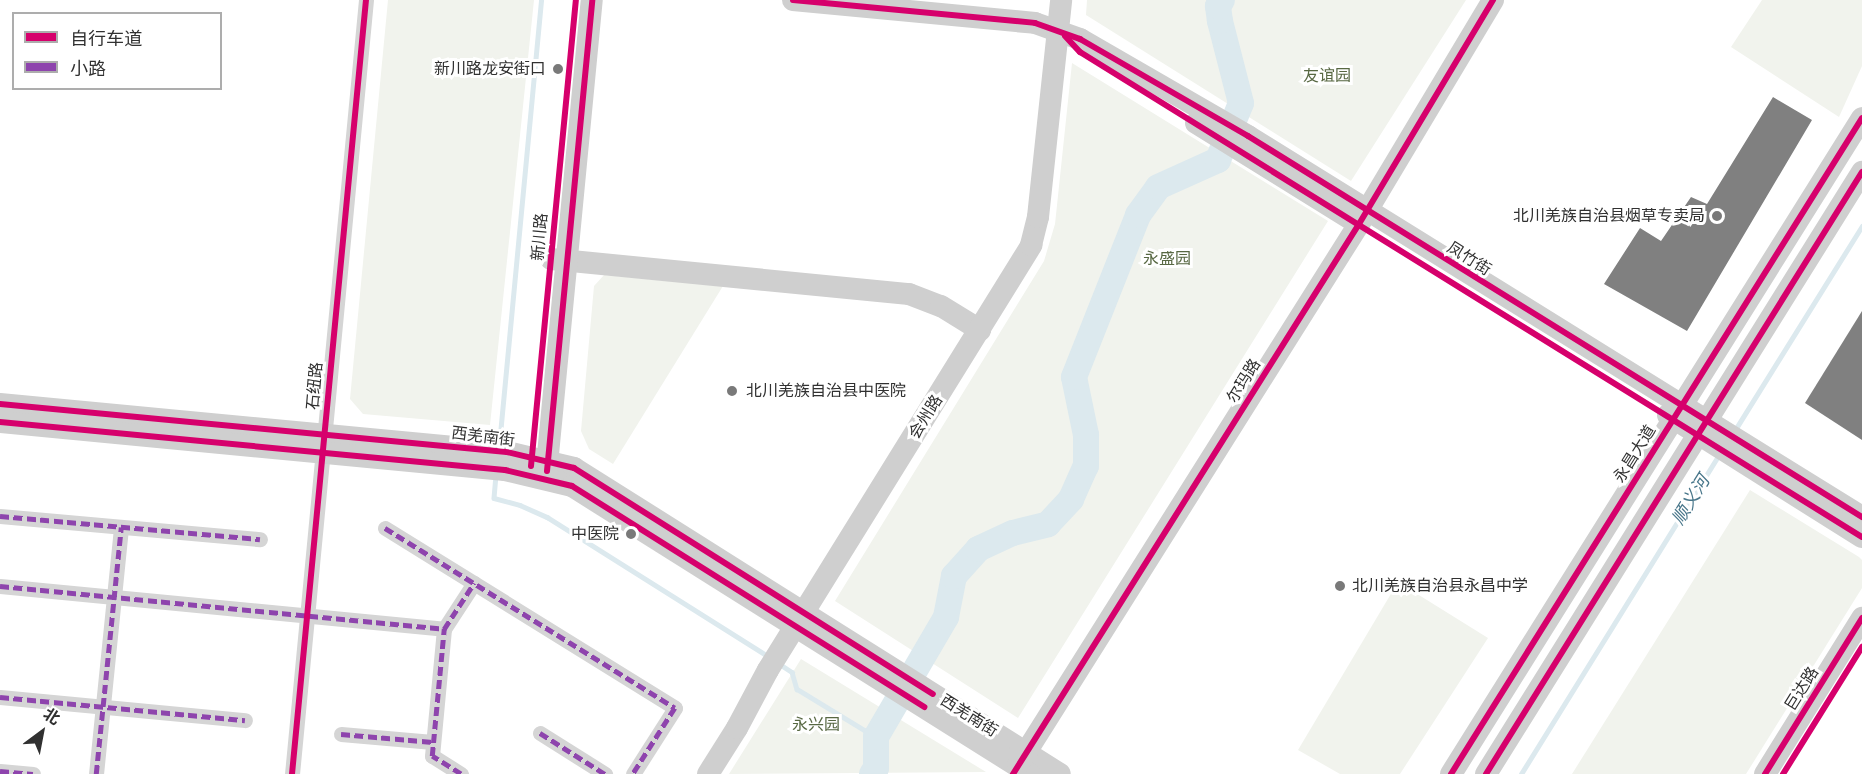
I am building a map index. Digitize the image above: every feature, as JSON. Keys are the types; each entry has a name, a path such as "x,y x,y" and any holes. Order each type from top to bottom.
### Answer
{"street":[{"name":"石纽路","path":"292,774 366,0"},
{"name":"新川路","path":"539,469 559,260 576,0"},
{"name":"新川路","path":"559,260 592,0"},
{"path":"793,0 1035,23 1059,30"},
{"name":"会州路","path":"708,774 737,728 780,650 1024,259 1035,232 1061,0"},
{"name":"尔玛路","path":"1022,767 1362,217 1493,0"},
{"name":"凤竹街","path":"1059,30 1080,52 1182,106 1244,143 1745,454 1862,537"},
{"name":"永昌大道","path":"1451,774 1862,118"},
{"path":"1486,774 1710,432 1862,172"},
{"path":"559,260 909,294 941,306 980,330"},
{"name":"西羌南街","path":"0,404 323,444"},
{"name":"西羌南街","path":"0,422 323,444 495,460 539,469 572,486 799,620 929,701 1022,767 1060,774"},
{"name":"凤竹街","path":"1745,454 1862,517"},
{"path":"0,516 260,539"},
{"path":"96,774 121,527"},
{"path":"385,528 675,708 633,774"},
{"path":"461,774 432,756 444,629 474,583"},
{"path":"0,586 444,629"},
{"name":"巨达路","path":"1765,774 1862,618"},
{"name":"巨达路","path":"1783,774 1862,647"},
{"path":"0,697 245,720"},
{"path":"540,733 605,774"},
{"path":"340,734 433,742"},
{"path":"0,771 33,774"}],"green space":[{"path":"388,0 534,0 490,425 363,414 350,399"},
{"name":"友谊园","path":"1087,0 1466,0 1351,181 1086,15"},
{"path":"1762,0 1862,0 1862,66 1839,117 1731,47"},
{"name":"永盛园","path":"1072,63 1328,221 1018,718 835,601 1044,261 1055,224"},
{"path":"604,275 723,286 613,464 589,449 581,431 594,286"},
{"path":"1750,490 1859,557 1862,560 1862,588 1746,774 1572,774"},
{"path":"1398,582 1488,638 1400,774 1340,774 1298,750"},
{"name":"永兴园","path":"801,659 986,772 729,774"}],"building":[{"name":"北川羌族自治县烟草专卖局","path":"1773,97 1812,120 1687,331 1604,284 1640,228 1661,241 1691,197 1707,204"},
{"path":"1862,311 1862,440 1805,403"}],"waterway":[{"path":"499,445 541,0"},
{"path":"872,774 876,768 876,737 946,617 954,576 978,549 1013,533 1048,524 1071,499 1086,466 1086,435 1074,377 1138,215 1158,187 1218,160 1241,103 1220,21 1218,6 1222,0"},
{"name":"顺义河","path":"1735,430 1862,226"},
{"name":"顺义河","path":"1521,774 1719,455"},
{"path":"496,475 494,498 520,505 547,517 769,657"},
{"path":"778,663 792,672 797,689 876,737"}],"marked path":[{"path":"0,516 260,539"},
{"path":"96,774 121,527"},
{"path":"385,528 675,708 633,774"},
{"path":"461,774 432,756 444,629 474,583"},
{"path":"0,586 444,629"},
{"path":"0,697 245,720"},
{"path":"540,733 605,774"},
{"path":"341,734 433,742"},
{"path":"0,771 33,774"}],"cycle path":[{"path":"292,774 366,0"},
{"path":"531,466 576,0"},
{"path":"547,471 592,0"},
{"path":"793,0 1035,23 1080,39 1248,136 1862,517"},
{"path":"1013,774 1359,224 1493,0"},
{"path":"1065,36 1080,52 1862,537"},
{"path":"1451,774 1862,118"},
{"path":"1486,774 1862,172"},
{"path":"0,404 507,452 574,468 933,694"},
{"path":"0,422 505,470 572,486 924,707"},
{"path":"1765,774 1862,618"},
{"path":"1783,774 1862,647"}],"place":[{"name":"新川路龙安街口","path":"558,69"},
{"name":"北川羌族自治县烟草专卖局","path":"1717,216"},
{"name":"北川羌族自治县中医院","path":"732,391"},
{"name":"中医院","path":"631,534"},
{"name":"北川羌族自治县永昌中学","path":"1340,586"}]}
